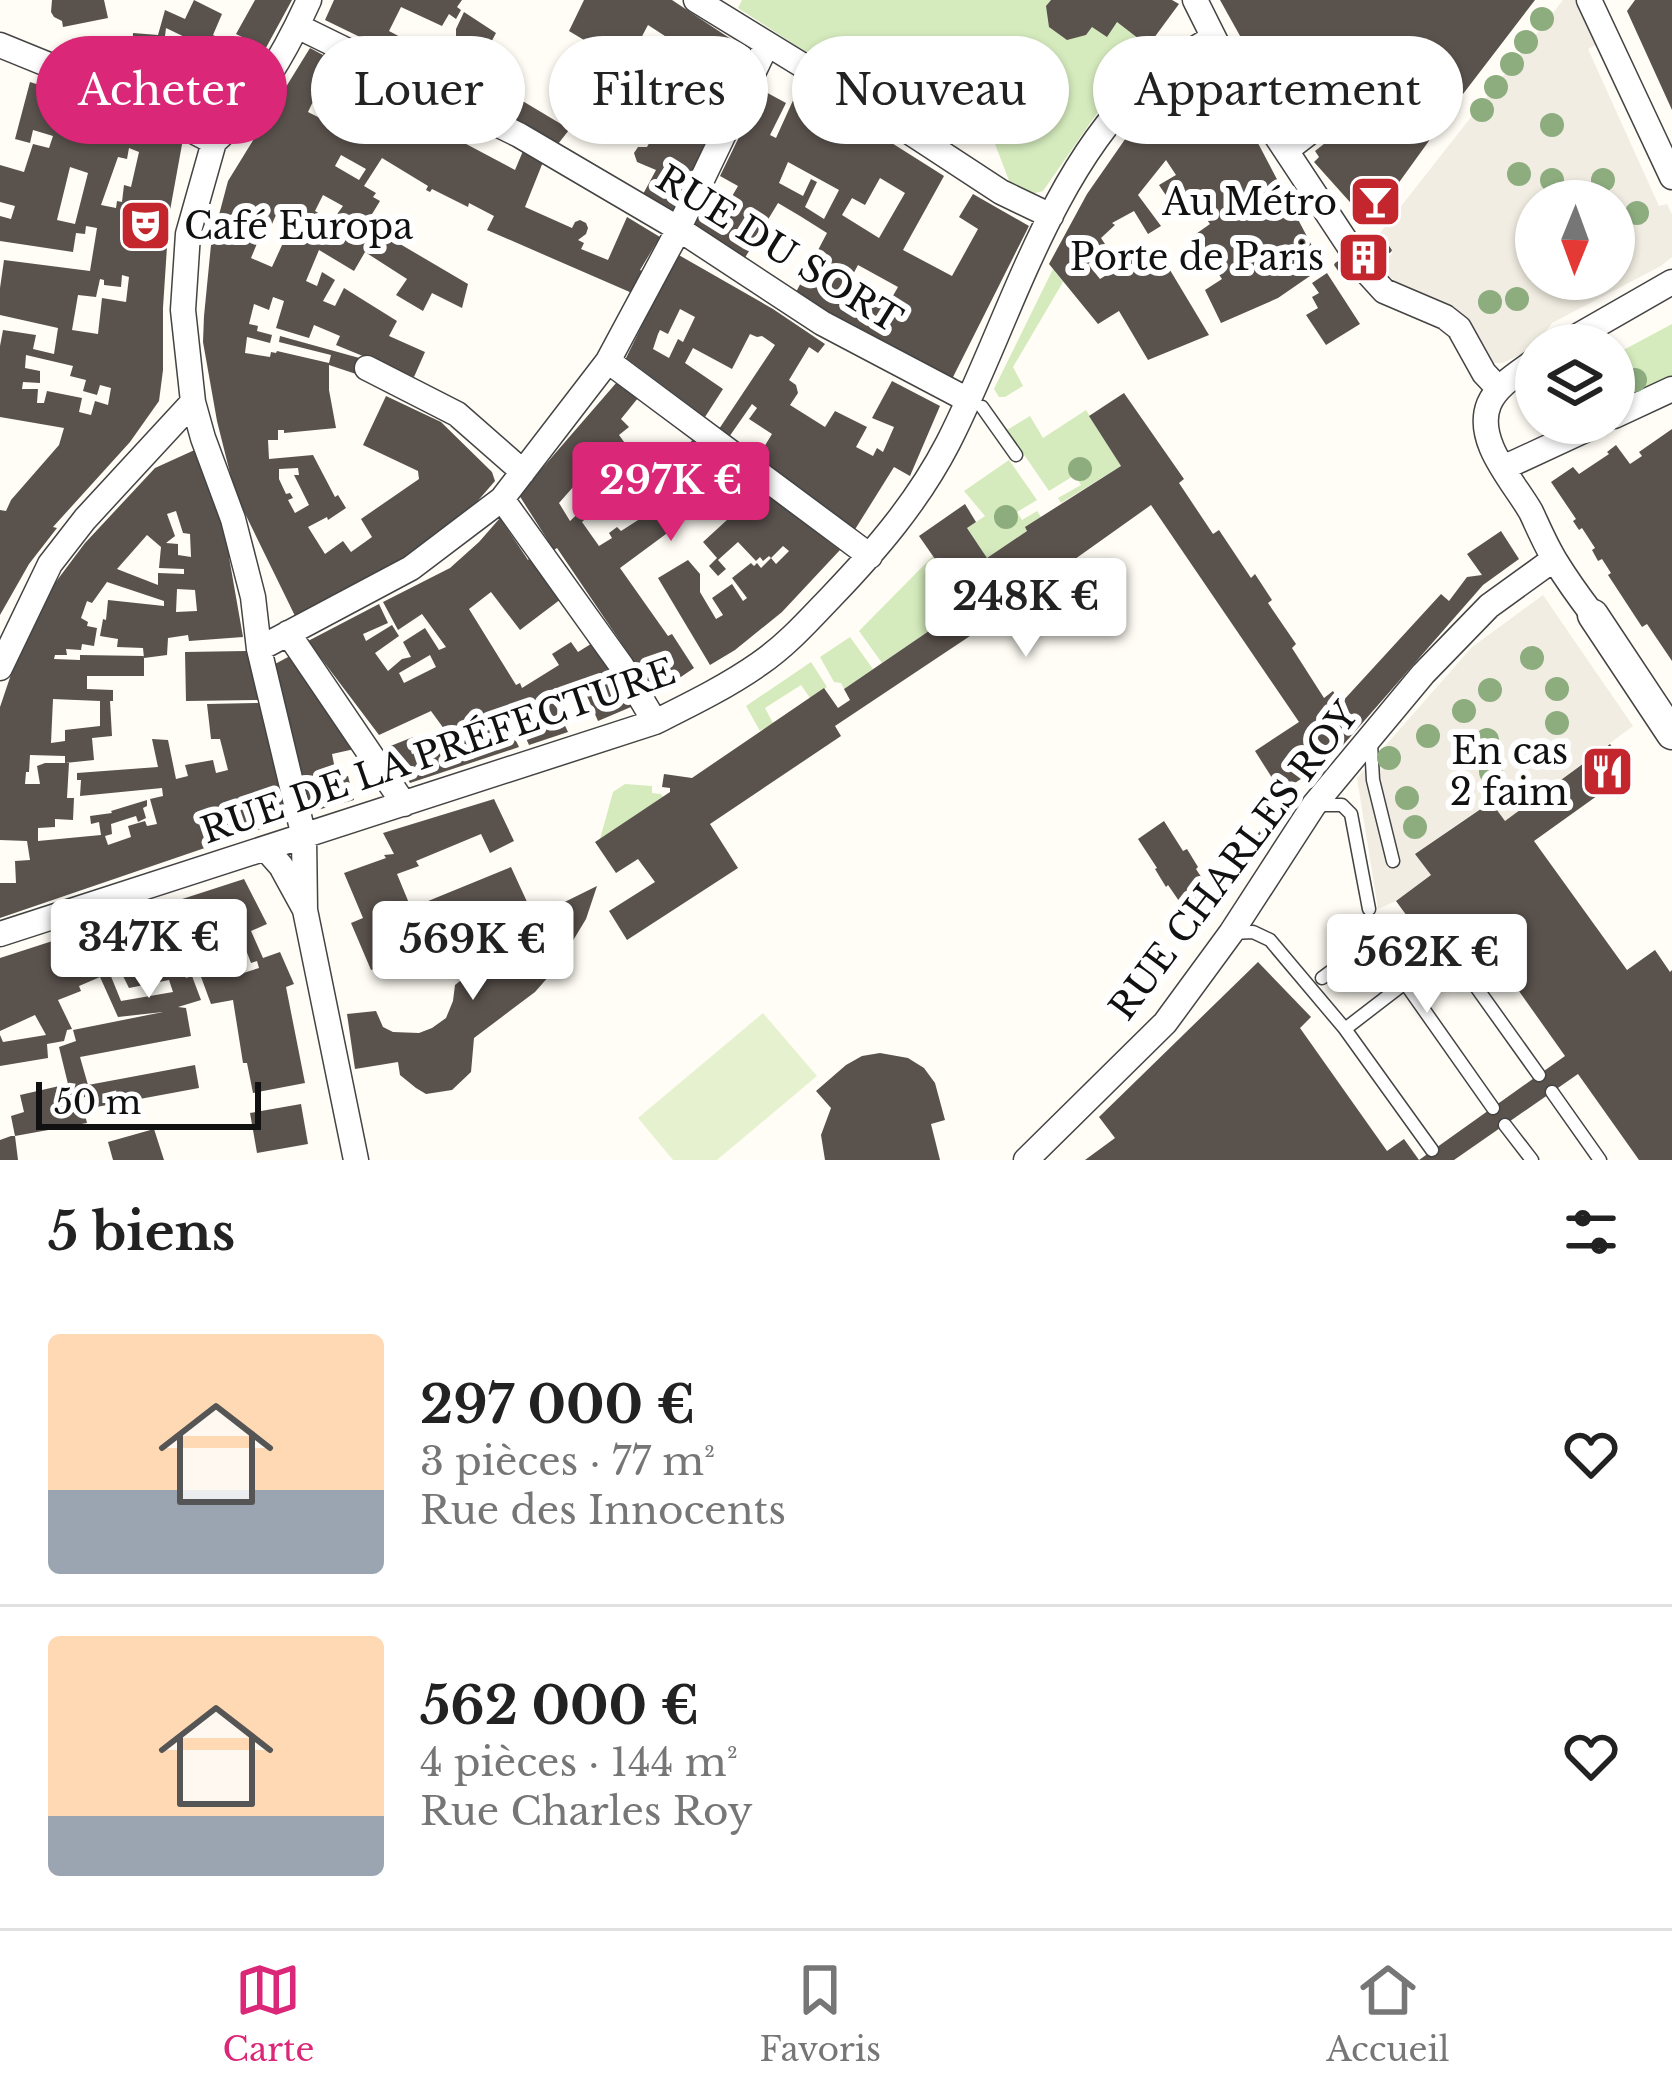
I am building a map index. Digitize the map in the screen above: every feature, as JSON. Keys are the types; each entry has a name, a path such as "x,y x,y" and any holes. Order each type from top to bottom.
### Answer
{"street":[{"path":"287,42 308,0"},
{"path":"696,0 754,36"},
{"path":"1195,0 1212,36"},
{"path":"1589,0 1672,177"},
{"name":"RUE DU SORT","path":"297,26 519,134 679,229 822,323 975,403"},
{"path":"768,45 1001,192 1051,216"},
{"path":"0,46 36,60"},
{"path":"213,144 188,234 183,310 193,402 253,597 259,649 304,837 305,910 356,1160"},
{"path":"259,649 411,568 502,499 608,361 719,144"},
{"name":"RUE DE LA PRÉFECTURE","path":"0,934 655,722 715,692 783,646 870,556 926,482 975,403 1051,216 1095,144"},
{"path":"1282,144 1358,261 1384,291 1445,317 1459,328 1484,373 1499,389"},
{"path":"1599,324 1672,282"},
{"path":"608,361 870,556"},
{"path":"367,368 457,414 523,472"},
{"path":"1515,376 1499,389 1487,408 1488,435 1553,559 1672,734"},
{"path":"1635,406 1672,389"},
{"path":"0,668 50,564 193,402"},
{"path":"1503,468 1555,444"},
{"path":"502,499 621,665 655,722"},
{"name":"RUE CHARLES ROY","path":"1026,1160 1165,1023 1231,933 1314,805 1423,674 1489,606 1553,559"},
{"path":"288,633 404,804"},
{"path":"266,849 305,910"}],"lane":[{"path":"1289,155 1303,144"},
{"path":"975,403 1016,455"},
{"path":"1370,736 1373,780 1393,861"},
{"path":"1314,805 1342,806 1351,814 1369,910"},
{"path":"1231,933 1253,932 1270,940 1345,1029 1432,1150"},
{"path":"1322,978 1365,946 1381,942 1426,966"},
{"path":"1345,1029 1449,949 1539,1075"},
{"path":"1406,982 1493,1108"},
{"path":"1552,1092 1600,1160"},
{"path":"1505,1124 1532,1160"}],"green space":[{"path":"742,0 1051,0 1046,7 1065,36 792,36 792,43 738,8"},
{"path":"1117,22 1135,36 1093,36 1093,119 1043,191 1028,195 1011,186 995,144 1069,144 1069,39"},
{"path":"1053,269 1063,282 1013,367 1023,386 999,397 994,389"},
{"path":"1672,324 1672,387 1635,404 1635,344"},
{"path":"1086,410 1121,466 1061,503 1058,498 1081,485 1075,475 1049,491 1007,430 1030,416 1043,438"},
{"path":"1009,460 1037,500 1017,512 1022,520 1037,511 1041,517 987,558 967,528 985,516 964,491"},
{"path":"933,556 967,605 882,663 859,631"},
{"path":"850,637 873,669 844,689 834,682 820,657"},
{"path":"811,662 827,687 810,698 801,685 765,708 773,723 760,731 746,706"},
{"path":"625,784 652,786 652,793 663,797 600,839 613,792"},
{"path":"763,1013 817,1076 717,1160 673,1160 638,1118"}],"shaded area":[{"path":"1563,0 1576,0 1596,45 1588,49 1659,206 1667,204 1672,214 1672,257 1635,280 1635,180 1515,180 1515,300 1596,300 1551,324 1515,324 1515,357 1494,363 1391,278 1379,262 1392,249 1380,233 1450,144 1463,144 1463,127"},
{"path":"1543,595 1633,726 1505,821 1490,802 1416,853 1431,875 1378,909 1357,778 1472,647"}],"building":[{"path":"52,0 104,0 108,18 63,27 51,12"},
{"path":"194,0 222,14 215,36 183,36 166,28 165,36 133,36 158,35 165,10 185,19"},
{"path":"255,0 292,0 272,36 236,34"},
{"path":"334,0 462,0 456,19 449,14 442,26 401,7 389,31 398,36 358,36 325,20"},
{"path":"584,0 672,0 726,36 665,36 648,25 642,36 577,36 569,31"},
{"path":"1051,0 1172,0 1179,4 1155,36 1135,36 1117,22 1108,36 1092,27 1086,35 1069,39 1049,27 1046,6"},
{"path":"1220,0 1535,0 1463,94 1463,36 1240,36"},
{"path":"1635,0 1672,0 1672,110 1627,11"},
{"path":"464,12 496,33 456,36"},
{"path":"310,48 311,144 466,144 515,170 523,151 543,162 525,207 572,228 580,220 586,223 586,234 578,240 584,243 581,249 608,260 627,217 660,237 632,293 487,230 494,216 426,190 428,186 382,158 364,186 380,201 366,224 468,284 462,308 432,293 423,311 396,295 407,279 365,252 354,271 319,250 306,281 317,286 322,272 335,280 323,301 335,306 344,288 397,321 389,336 425,352 414,377 336,345 340,336 314,325 309,338 276,328 284,301 273,297 269,310 254,304 249,324 272,335 270,343 247,337 245,353 270,357 277,351 329,363 331,355 279,342 280,336 363,359 356,374 329,365 336,428 278,430 278,440 268,440 269,459 313,455 346,508 308,527 325,554 343,541 351,552 372,537 361,519 419,479 418,471 363,445 386,396 441,422 492,472 495,481 462,519 392,568 297,620 235,493 203,342 211,245 228,181 251,144 287,144 287,85","holes":["341,155 366,169 359,180 335,166","323,195 343,206 332,221 315,211","280,206 307,220 304,229 315,234 309,243 298,231 295,235 288,232 272,267 251,258 266,222 272,224","298,468 299,475 294,475 309,505 295,513 279,469"]},
{"path":"30,82 36,84 36,131 30,143 15,139"},
{"path":"768,93 786,103 770,135 776,138 792,103 792,144 893,144 944,176 903,250 952,276 978,229 959,217 973,194 1029,226 951,381 795,294 827,233 778,203 743,261 692,229 713,188 731,198 738,186 720,176 736,144 768,144","holes":["788,162 839,190 824,219 805,207 817,182 811,179 803,196 779,183","880,178 905,193 879,238 842,215 852,198 865,205","858,265 898,287 886,308 850,280"]},
{"path":"525,102 549,117 549,139 525,124"},
{"path":"33,144 49,148 50,144 182,144 169,216 163,370 159,401 130,442 53,527 57,528 29,564 0,615 0,510 6,511 59,445 64,428 0,417 3,330 36,335 33,349 54,354 58,328 0,315 4,260 90,271 97,228 86,226 85,234 76,233 73,252 0,241 0,216 11,219 15,206 0,202 0,165 24,172","holes":["129,148 139,152 131,187 124,185 122,202 117,201 116,208 101,205 118,157 127,159","70,167 88,173 75,224 57,220","122,275 129,277 126,302 102,298 98,334 72,330 78,295 96,297 100,279 104,285 121,287","26,355 73,366 70,376 86,380 83,391 97,395 100,385 111,388 108,405 95,401 91,415 79,412 82,398 47,391 44,403 37,403 38,389 22,389 23,382 40,383 40,371 25,368"]},
{"path":"713,144 676,214 642,196 656,170 637,162 634,153 638,147"},
{"path":"1122,144 1258,144 1323,267 1278,298 1221,323 1205,290 1222,279 1193,236 1210,224 1196,204 1179,215 1159,185 1176,175 1166,160 1138,195 1161,226 1148,234 1134,211 1112,223 1115,225 1101,238 1109,250 1088,264 1100,279 1155,245 1209,335 1148,360 1119,311 1098,324 1049,264 1087,194"},
{"path":"1324,144 1427,144 1366,220 1314,162 1319,157 1315,151"},
{"name":"Porte de Paris","path":"1380,233 1391,252 1346,282 1335,263"},
{"path":"677,254 825,344 818,353 809,347 789,380 798,393 790,405 825,427 835,411 867,427 856,447 873,456 877,448 883,452 894,427 872,418 892,381 940,406 910,476 894,467 854,531 756,460 772,434 749,419 757,408 752,404 729,437 719,429 775,345 750,334 732,369 693,348 685,363 723,389 705,417 626,358","holes":["680,309 695,317 669,358 653,349 660,330 668,334"]},
{"path":"1327,273 1360,324 1326,345 1306,315 1318,308 1312,297 1319,293 1312,283"},
{"path":"617,382 638,398 621,419 629,427 619,435 630,450 636,446 654,468 642,478 650,488 642,494 612,453 588,470 591,474 586,478 601,503 582,522 599,546 612,538 609,533 617,527 621,531 677,489 665,474 661,478 654,461 664,453 670,459 694,439 840,550 782,612 710,665 658,578 688,560 700,574 700,592 716,619 723,615 712,598 732,584 743,601 747,598 732,578 751,563 761,568 771,558 756,561 738,542 718,560 726,569 718,576 709,566 717,558 703,542 740,508 708,490 666,534 620,568 694,668 656,694 519,495","holes":["574,486 588,504 570,521 559,503","783,546 789,551 776,564 771,558"]},
{"path":"1124,393 1184,479 1179,483 1213,534 1219,530 1251,578 1255,574 1296,644 1292,648 1324,698 1333,691 1341,703 1441,594 1449,601 1467,577 1482,575 1467,554 1501,531 1519,559 1483,585 1330,760 1281,792 1255,751 1299,722 1151,505 1014,597 1021,607 835,726 841,736 710,824 738,868 627,940 609,911 655,882 638,859 616,873 595,842 670,792 662,787 664,774 692,778 824,688 838,708 850,700 844,689 967,605 919,536 965,504 976,522 967,528 987,558 1027,531 1025,527 1121,466 1089,416"},
{"path":"1672,429 1672,661 1647,624 1642,627 1551,482 1573,467 1579,474 1616,445 1630,464"},
{"path":"199,448 231,554 243,637 168,638 167,655 144,658 144,676 87,676 87,689 113,690 112,736 92,738 94,760 65,763 69,763 67,798 74,798 73,820 55,819 55,827 38,828 38,841 101,835 99,822 91,824 90,816 147,800 146,818 138,822 136,816 111,824 112,834 105,836 108,845 131,837 128,826 145,821 147,826 157,824 150,799 163,796 162,788 80,796 77,773 158,767 152,739 168,740 176,779 188,776 185,765 213,760 216,773 228,770 220,739 211,739 207,704 259,703 290,819 0,918 0,883 16,883 15,861 30,860 27,841 0,840 0,707 25,633 85,543 155,468","holes":["176,511 183,533 190,534 191,557 178,555 178,544 166,543 175,536 167,514","147,535 161,547 159,568 184,569 184,574 158,573 158,585 117,569","107,582 164,601 164,606 108,600 100,636 118,639 117,647 143,648 144,656 80,655 80,660 54,659 67,655 66,649 94,646 97,628 87,626 81,618 87,601 92,603","177,589 195,590 197,611 176,612","53,699 100,701 100,726 65,730 65,741 51,743","30,755 65,756 65,763 37,766 40,784 25,784"]},
{"path":"500,518 561,599 520,630 491,592 469,609 516,685 522,688 559,665 552,654 571,642 578,652 594,642 631,707 598,721 583,687 553,700 568,732 529,745 515,714 505,718 519,747 410,783 388,747 413,737 419,749 412,754 461,739 460,732 447,733 431,711 379,735 308,641 379,604 388,623 363,634 366,641 392,625 399,636 375,653 388,671 411,657 403,642 425,628 439,650 446,647 422,614 398,630 383,602 450,568","holes":["430,655 436,667 404,683 399,673"]},
{"path":"246,651 259,700 186,701 185,652"},
{"path":"290,656 359,748 332,754 337,779 348,776 354,800 310,812 275,664"},
{"path":"1610,744 1629,773 1534,841 1627,970 1655,950 1672,970 1672,1160 1639,1160 1578,1074 1454,1160 1419,1160 1565,1056 1470,922 1431,949 1396,901 1431,875 1415,854 1491,802 1505,821"},
{"path":"494,799 514,841 490,853 481,834 397,874 411,908 511,867 528,904 371,970 351,923 363,918 344,873 394,854 383,833"},
{"path":"1268,820 1278,828 1260,856 1251,843"},
{"path":"1164,821 1183,851 1187,849 1215,898 1188,914 1138,839"},
{"path":"244,879 267,924 251,931 263,958 280,952 294,984 286,987 305,1083 253,1093 233,1000 211,1004 197,966 217,960 212,947 200,950 193,935 174,948 201,1000 178,1007 186,1008 191,1036 80,1057 88,1085 195,1065 199,1088 91,1108 89,1096 81,1098 87,1123 15,1136 11,1116 24,1112 20,1095 68,1084 59,1047 76,1041 73,1030 163,1012 118,1017 100,977 58,1000 72,1029 67,1030 64,1041 47,1044 48,1058 0,1066 0,1035 3,1042 46,1035 35,1015 0,1031 0,958","holes":["239,932 251,963 257,961 259,968 234,976 222,937","118,966 129,988 169,980 173,992 121,1001 108,969"]},
{"path":"597,886 586,919 557,967 535,992 474,1038 471,1072 452,1090 426,1094 400,1075 398,1062 355,1069 347,1014 376,1011 383,1027 393,1032 419,1033 432,1028 446,1018 455,985 495,953 512,928"},
{"path":"1258,962 1311,1017 1300,1028 1387,1151 1404,1139 1419,1160 1085,1160 1115,1138 1099,1117"},
{"path":"880,1053 908,1058 935,1083 945,1120 931,1124 940,1160 825,1160 821,1135 831,1108 816,1091 846,1065"},
{"path":"301,1104 308,1144 257,1153 250,1113"},
{"path":"154,1129 164,1160 113,1160 108,1142"},
{"path":"15,1136 18,1160 0,1160 0,1140"}],"place":[{"name":"Au Métro","path":"1376,202"},
{"name":"Café Europa","path":"145,226"},
{"name":"Porte de Paris","path":"1363,257"},
{"name":"En cas 2 faim","path":"1607,772"}]}
